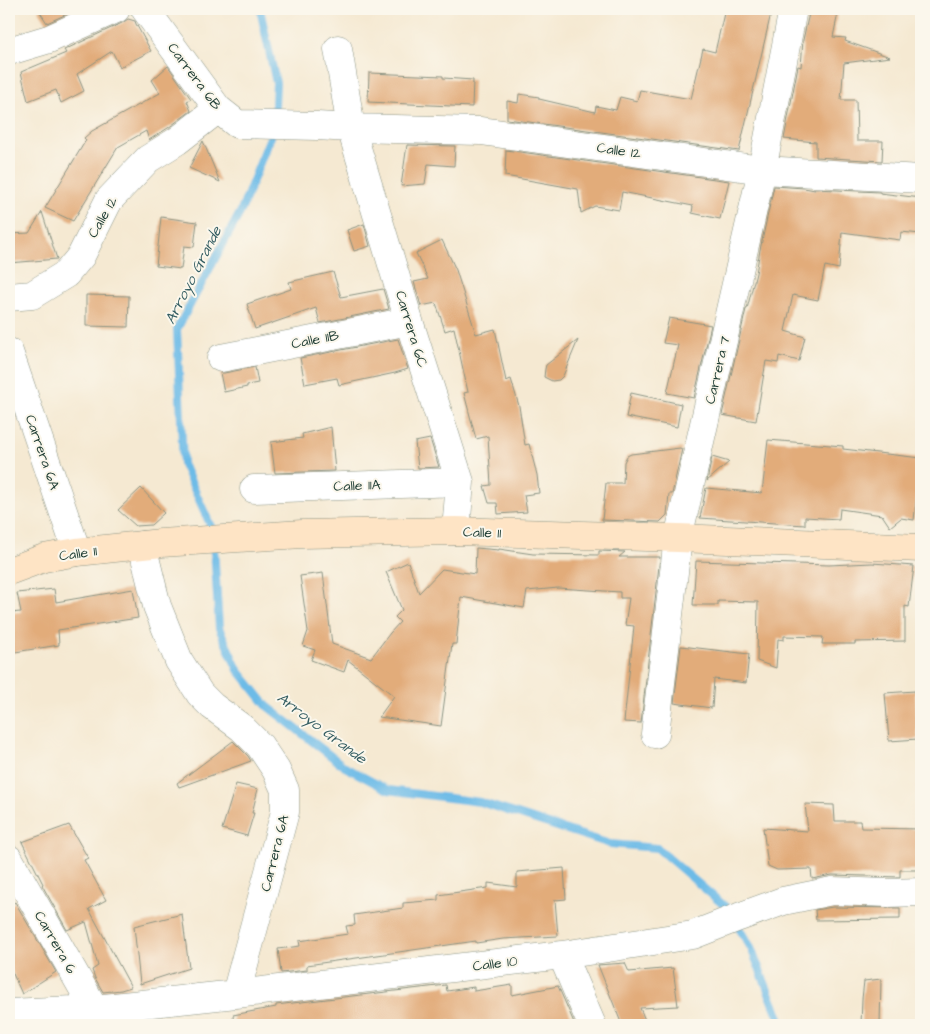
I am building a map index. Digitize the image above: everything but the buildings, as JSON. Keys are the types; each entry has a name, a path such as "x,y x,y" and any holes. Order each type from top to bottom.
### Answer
{"street":[{"path":"9,51 49,39 116,9"},
{"name":"Carrera 6B","path":"145,9 227,117"},
{"name":"Carrera 7","path":"655,734 678,538 762,170 793,9"},
{"name":"Carrera 6C","path":"338,49 351,128 460,482 456,531"},
{"name":"Calle 12","path":"9,297 32,295 66,274 81,256 109,200 148,159 176,141 227,117 351,128 481,131 762,170 921,179"},
{"name":"Calle 11B","path":"221,358 409,320"},
{"name":"Carrera 6A","path":"9,352 77,552"},
{"name":"Calle 11A","path":"254,489 460,482"},
{"name":"Calle 11","path":"9,571 44,558 77,552 151,544 302,534 456,531 921,548"},
{"name":"Carrera 6A","path":"151,544 156,606 179,661 200,694 212,706 242,728 260,746 276,770 285,790 285,812 236,994"},
{"name":"Calle 11","path":"9,548 44,558"},
{"name":"Carrera 6","path":"9,859 99,1017"},
{"name":"Calle 10","path":"68,1025 99,1017 236,994 562,955 693,935 783,901 832,891 888,894 921,892"},
{"path":"562,955 592,1025"},
{"path":"9,1013 99,1017"}],"waterway":[{"name":"Arroyo Grande","path":"260,9 276,83 274,127 241,211 177,329 183,464 213,531 219,628 238,670 267,706 345,767 388,790 480,802 610,844 657,848 727,908 751,948 782,1025"}]}
